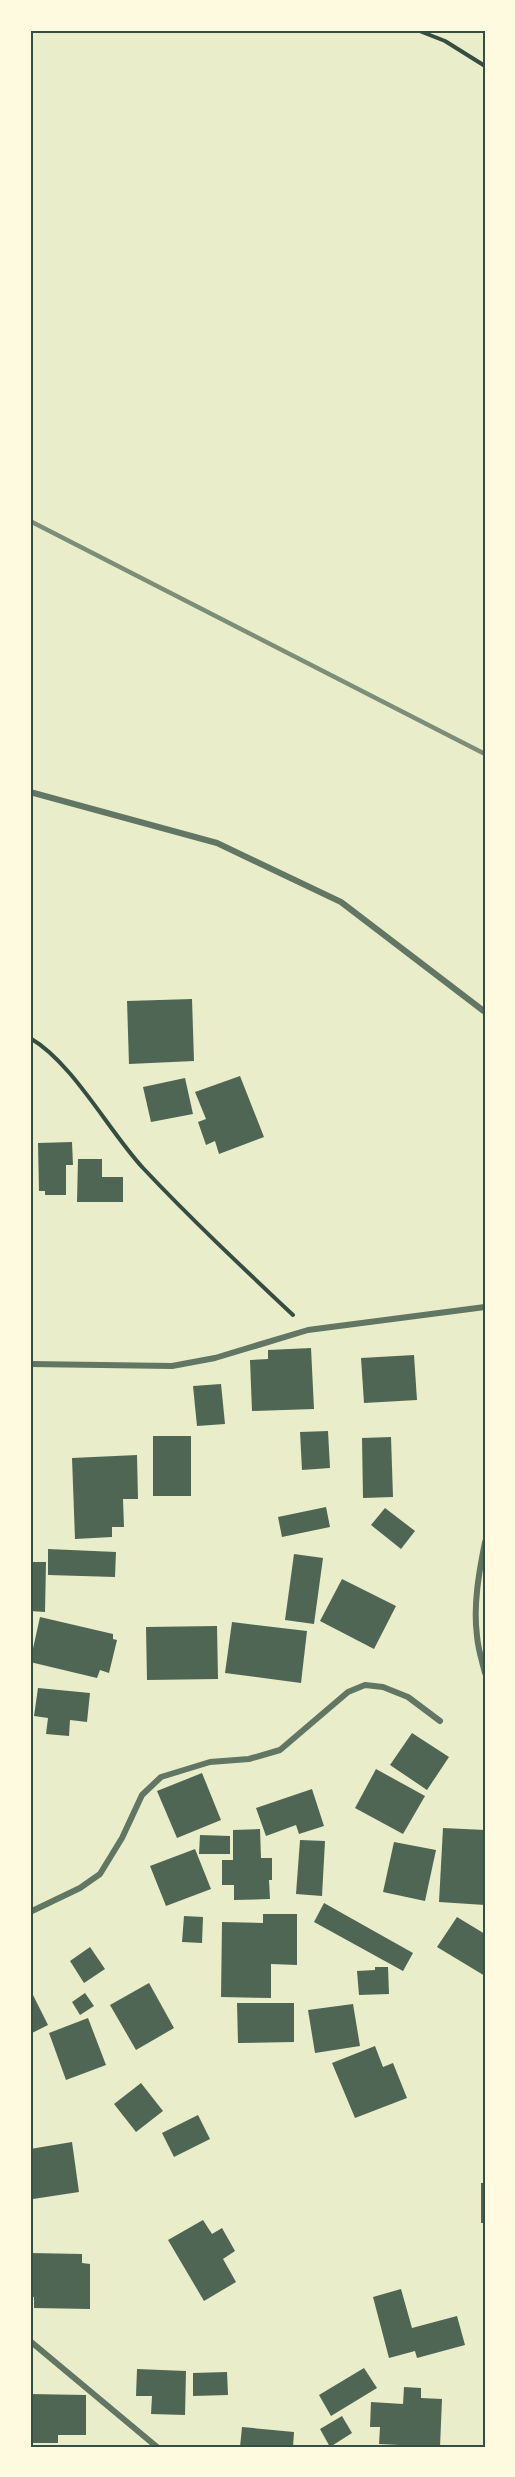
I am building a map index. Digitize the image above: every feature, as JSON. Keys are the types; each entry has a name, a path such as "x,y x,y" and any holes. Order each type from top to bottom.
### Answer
{"street":[{"path":"30,792 216,843 341,902 485,1012"},
{"path":"30,1365 172,1366 215,1358 308,1330 485,1307"},
{"path":"485,1542 478,1575 476,1605 477,1636 485,1673"},
{"path":"30,1912 72,1892 100,1874 122,1838 142,1795 161,1777 210,1762 249,1759 280,1750 348,1692 365,1685 383,1686 408,1697 440,1721"},
{"path":"30,2341 157,2447"}],"path":[{"path":"417,30 445,41 485,66"},
{"path":"30,1038 44,1046 66,1071 142,1167 308,1330"}],"building":[{"path":"192,999 194,1061 129,1064 127,1001"},
{"path":"240,1076 264,1137 219,1154 215,1141 206,1145 198,1122 206,1119 195,1092"},
{"path":"185,1078 193,1114 151,1122 143,1087"},
{"path":"72,1142 73,1165 66,1165 66,1195 45,1195 45,1191 39,1191 38,1143"},
{"path":"78,1159 102,1159 102,1177 123,1177 123,1202 77,1202"},
{"path":"311,1348 314,1409 252,1411 250,1360 268,1359 268,1350"},
{"path":"414,1355 417,1400 364,1403 361,1358"},
{"path":"221,1384 225,1424 197,1426 193,1386"},
{"path":"328,1431 330,1468 302,1470 300,1432"},
{"path":"153,1436 191,1436 191,1496 153,1496"},
{"path":"391,1437 393,1497 363,1498 362,1438"},
{"path":"137,1455 138,1499 123,1499 124,1527 112,1527 112,1537 75,1539 72,1458"},
{"path":"326,1507 330,1527 282,1537 278,1517"},
{"path":"385,1508 415,1531 401,1549 371,1525"},
{"path":"48,1549 116,1552 115,1577 48,1575"},
{"path":"294,1554 323,1558 314,1624 285,1620"},
{"path":"30,1562 46,1562 45,1612 30,1611"},
{"path":"342,1579 396,1606 374,1649 320,1621"},
{"path":"40,1617 113,1634 113,1639 117,1640 109,1673 100,1670 97,1678 30,1662"},
{"path":"232,1622 307,1631 301,1683 225,1673"},
{"path":"217,1626 218,1679 147,1680 146,1627"},
{"path":"38,1688 90,1693 87,1722 70,1720 69,1736 46,1734 48,1718 34,1716"},
{"path":"412,1733 449,1757 427,1790 390,1765"},
{"path":"376,1769 425,1796 403,1834 355,1808"},
{"path":"202,1773 221,1820 177,1838 157,1791"},
{"path":"312,1789 324,1826 299,1834 296,1825 266,1836 256,1808"},
{"path":"443,1828 485,1830 485,1905 439,1902"},
{"path":"260,1829 261,1858 272,1858 272,1880 269,1880 270,1899 234,1900 234,1885 222,1885 222,1860 233,1860 233,1830"},
{"path":"200,1835 230,1836 230,1854 199,1854"},
{"path":"300,1840 325,1841 322,1896 296,1894"},
{"path":"394,1842 436,1850 425,1901 383,1892"},
{"path":"195,1849 211,1889 166,1906 150,1866"},
{"path":"324,1903 413,1953 403,1971 314,1922"},
{"path":"263,1914 297,1914 297,1965 271,1964 271,1998 221,1997 222,1922 263,1923"},
{"path":"184,1916 203,1917 202,1943 182,1942"},
{"path":"457,1917 485,1934 485,1976 437,1947"},
{"path":"90,1947 105,1969 84,1983 70,1961"},
{"path":"375,1967 388,1967 389,1994 359,1995 357,1971 375,1970"},
{"path":"149,1983 174,2028 136,2050 110,2005"},
{"path":"30,1989 48,2025 30,2034"},
{"path":"85,1993 94,2006 80,2015 72,2002"},
{"path":"237,2003 294,2003 294,2042 238,2043"},
{"path":"353,2004 360,2046 315,2053 308,2010"},
{"path":"88,2018 106,2065 66,2080 49,2033"},
{"path":"375,2046 383,2067 393,2063 407,2098 355,2118 332,2063"},
{"path":"141,2083 163,2111 136,2132 114,2104"},
{"path":"198,2115 210,2139 174,2157 162,2133"},
{"path":"72,2142 79,2192 33,2199 30,2149"},
{"path":"481,2183 485,2183 485,2223 481,2223"},
{"path":"30,2207 33,2207 33,2230 30,2230"},
{"path":"203,2220 212,2234 222,2228 235,2251 223,2259 236,2282 204,2301 168,2240"},
{"path":"30,2253 82,2254 82,2263 90,2264 90,2309 34,2308 34,2297 30,2297"},
{"path":"401,2289 412,2328 457,2316 465,2345 417,2358 415,2351 389,2358 373,2297"},
{"path":"364,2368 377,2388 331,2416 319,2395"},
{"path":"137,2369 186,2371 185,2415 151,2414 152,2396 136,2396"},
{"path":"227,2372 228,2395 193,2396 193,2373"},
{"path":"404,2387 421,2388 421,2398 442,2399 440,2447 379,2444 380,2427 370,2427 371,2402 403,2404"},
{"path":"30,2394 86,2395 86,2435 58,2435 58,2443 32,2443"},
{"path":"342,2416 352,2433 330,2447 320,2429"},
{"path":"242,2427 294,2432 293,2447 240,2447"}],"railway":[{"path":"30,521 485,754"}]}
